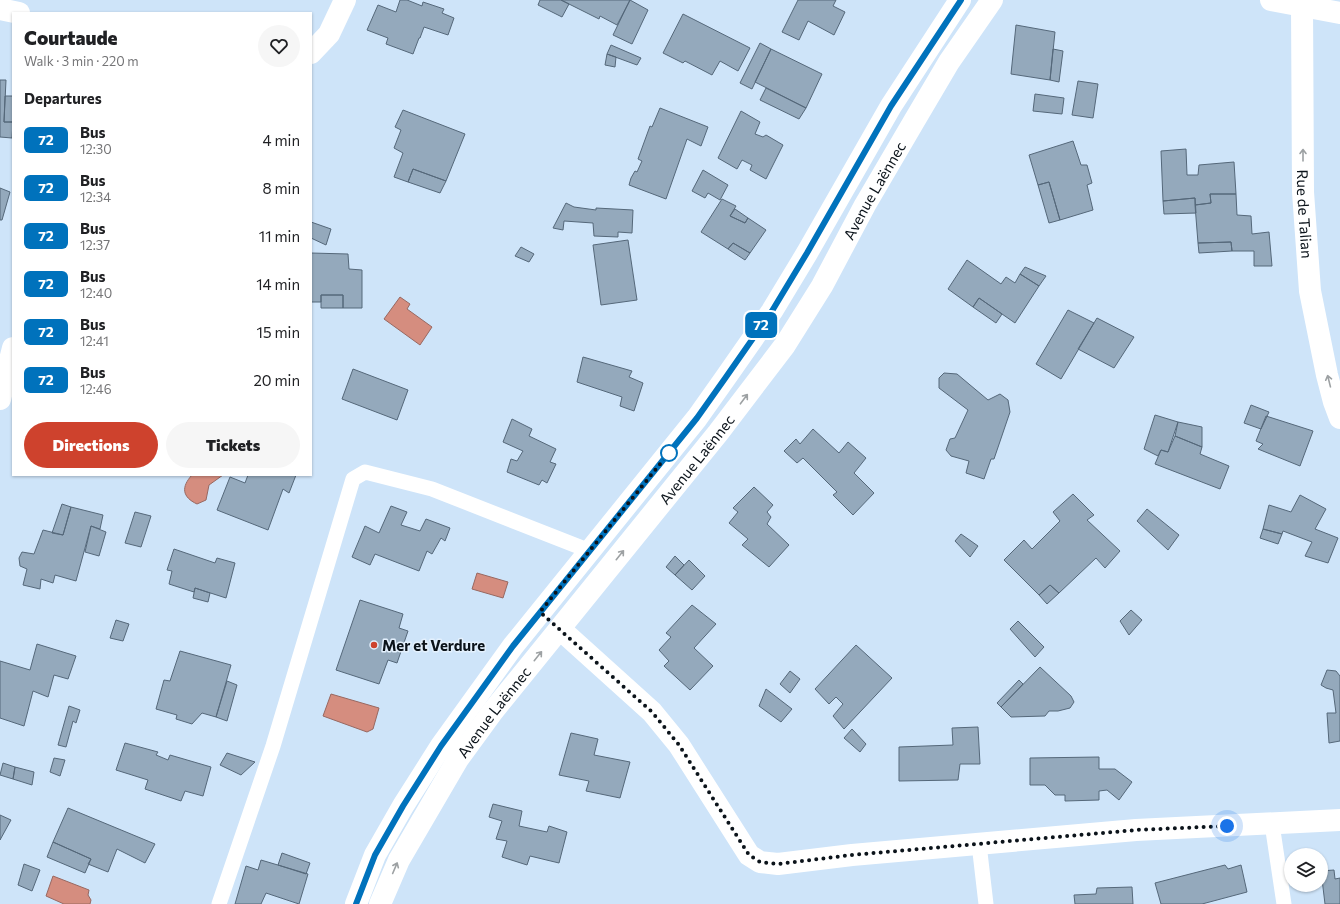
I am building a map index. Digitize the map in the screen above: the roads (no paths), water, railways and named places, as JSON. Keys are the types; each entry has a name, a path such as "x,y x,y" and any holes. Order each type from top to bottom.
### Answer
{"main road":[{"path":"312,52 329,34 345,0"},
{"name":"Avenue Laënnec","path":"380,904 399,860 458,759 493,712 718,434 785,345 822,286 865,205 913,123 950,62 992,0"},
{"path":"1271,0 1340,13"},
{"path":"956,2 979,18"},
{"name":"Avenue Laënnec","path":"356,904 375,855 407,799 441,746 513,646 697,418 772,311 891,106 956,2"},
{"name":"Rue de Talian","path":"1302,6 1303,192 1310,292 1327,375 1340,418"},
{"path":"0,9 14,12"},
{"path":"0,398 12,352"},
{"path":"540,612 652,712 679,745 749,855 760,862 778,864 852,855 1136,830 1340,820"}],"lane":[{"path":"219,904 273,746 353,480 365,472 432,489 590,551"},
{"path":"1272,824 1284,904"},
{"path":"979,844 986,904"}],"place":[{"name":"Mer et Verdure","path":"374,645"}]}
